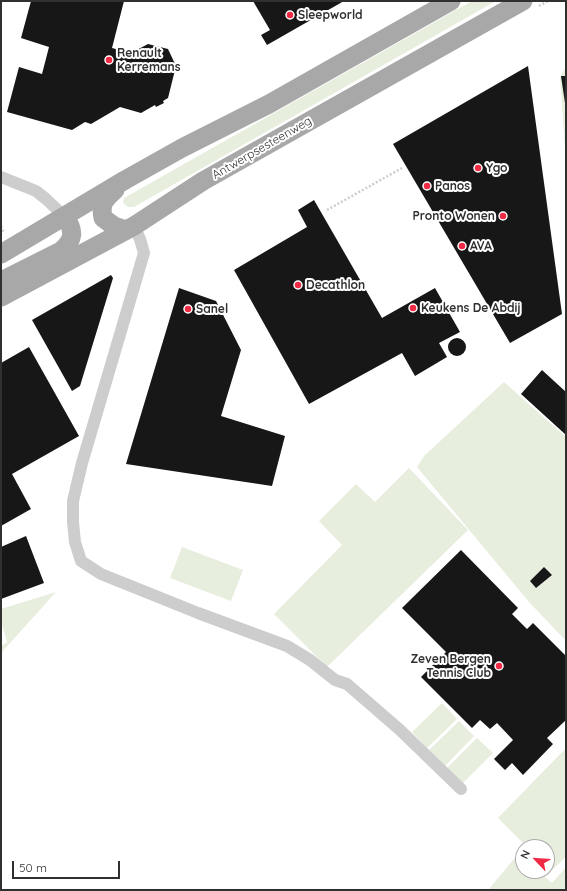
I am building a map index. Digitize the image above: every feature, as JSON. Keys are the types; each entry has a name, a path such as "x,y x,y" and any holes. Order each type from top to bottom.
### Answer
{"main road":[{"path":"1,254 125,180 182,148 269,104 451,1"},
{"name":"Antwerpsesteenweg","path":"1,297 130,228 203,181 523,1"},
{"path":"125,180 105,199 101,209 103,218 114,226 130,228"},
{"path":"1,281 61,251 67,245 72,238 70,224 65,217"}],"street":[{"path":"1,177 36,191 65,217"},
{"path":"130,228 140,238 144,253 82,463 73,501 75,542 81,561 101,574 287,646 310,660 336,680 347,684 400,730 461,789"}],"path":[{"path":"327,210 402,168"}],"green space":[{"path":"472,1 496,1 134,207 128,207 124,204 124,198"},
{"path":"566,66 566,162 560,77"},
{"path":"504,382 566,437 566,641 529,602 417,467 424,456"},
{"path":"409,468 468,530 327,667 274,614 342,545 319,521 356,484 375,502"},
{"path":"182,547 243,570 231,601 170,578"},
{"path":"56,592 1,653 1,646 7,642 1,621 1,609"},
{"path":"442,703 457,719 427,748 412,732"},
{"path":"459,721 474,736 445,766 429,750"},
{"path":"477,738 493,753 463,783 447,768"},
{"path":"566,748 566,857 555,867 555,839 519,839 498,818"},
{"path":"515,858 515,879 547,879 552,883 566,867 566,890 488,890"}],"building":[{"name":"Renault Kerremans","path":"31,1 124,1 112,48 131,53 148,44 168,49 176,66 168,98 163,101 164,103 156,107 155,105 141,113 120,107 91,124 85,122 72,130 7,112 19,67 42,74 49,47 21,38"},
{"path":"253,1 344,1 267,45 261,35 270,30"},
{"path":"528,66 562,314 510,343 393,144"},
{"path":"561,76 566,76 566,103 565,103"},
{"path":"314,200 382,318 435,288 460,332 439,343 447,357 415,376 402,353 309,404 234,270 307,227 298,210"},
{"path":"111,275 113,278 80,386 72,391 32,320"},
{"path":"179,288 216,301 241,350 221,416 285,436 272,486 126,464"},
{"path":"457,338 463,341 466,347 463,353 457,356 451,353 448,347 451,341"},
{"path":"29,347 79,436 12,474 31,509 1,526 1,363"},
{"path":"542,370 566,392 566,435 521,394"},
{"path":"26,536 44,583 1,599 1,547"},
{"name":"Zeven Bergen Tennis Club","path":"461,550 518,608 512,614 527,629 533,623 566,656 566,720 547,738 553,744 523,775 512,763 505,770 494,759 513,740 497,723 490,729 480,720 472,728 421,677 446,652 402,608"},
{"path":"544,567 552,575 536,588 530,581"}],"place":[{"name":"Sleepworld","path":"290,15"},
{"name":"Renault Kerremans","path":"109,60"},
{"name":"Ygo","path":"478,168"},
{"name":"Panos","path":"427,186"},
{"name":"Pronto Wonen","path":"503,216"},
{"name":"AVA","path":"462,246"},
{"name":"Decathlon","path":"298,285"},
{"name":"Keukens De Abdij","path":"413,308"},
{"name":"Sanel","path":"188,309"},
{"name":"Zeven Bergen Tennis Club","path":"499,666"}]}
